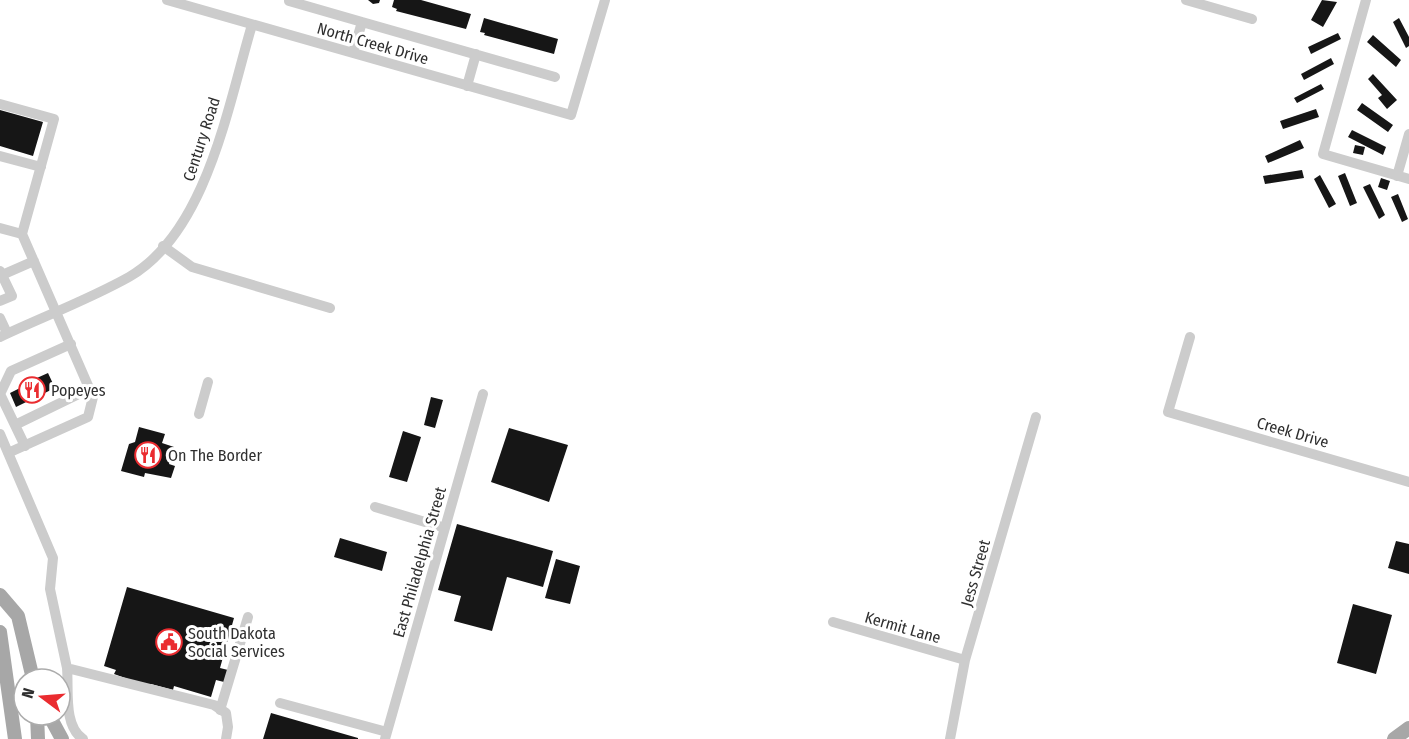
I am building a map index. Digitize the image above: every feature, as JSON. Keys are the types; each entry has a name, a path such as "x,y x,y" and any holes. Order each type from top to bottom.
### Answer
{"main road":[{"path":"0,595 18,616 32,667"},
{"path":"0,632 15,739"},
{"path":"1394,739 1409,728"}],"street":[{"name":"North Creek Drive","path":"173,1 571,115 605,0"},
{"path":"1186,0 1211,3 1252,19"},
{"path":"1366,0 1323,154 1409,179"},
{"path":"289,1 555,77"},
{"path":"353,53 362,22"},
{"name":"Century Road","path":"4,335 129,277 153,259 185,219 204,184 252,25"},
{"path":"467,86 476,54"},
{"path":"0,104 54,119 22,234 57,310 93,398 88,417 8,453"},
{"path":"1397,176 1409,134"},
{"path":"0,156 40,167"},
{"path":"0,228 22,234"},
{"path":"163,246 192,267 330,308"},
{"path":"0,301 12,296 1,273 34,261"},
{"path":"0,318 4,335"},
{"name":"Creek Drive","path":"1190,337 1168,412 1409,482"},
{"path":"25,446 0,394 11,371 71,344"},
{"path":"199,414 208,382"},
{"path":"15,425 89,389"},
{"name":"East Philadelphia Street","path":"386,735 483,394"},
{"name":"Jess Street","path":"950,739 965,660 1036,417"},
{"path":"0,434 53,558 50,589 67,667"},
{"path":"375,507 445,528"},
{"path":"220,710 248,617"},
{"name":"Kermit Lane","path":"833,622 965,660"},
{"path":"72,669 214,705 226,714 226,739"},
{"path":"280,703 386,735"},
{"path":"72,725 76,735 83,739"}],"building":[{"path":"368,0 380,0 379,3 373,4"},
{"path":"394,0 421,0 471,14 466,29 396,11 397,9 392,7"},
{"path":"1322,0 1337,2 1323,27 1311,20"},
{"path":"484,18 558,39 554,54 484,35 485,33 480,32"},
{"path":"1399,18 1409,37 1409,46 1406,48 1393,22"},
{"path":"1338,33 1341,39 1311,54 1308,47"},
{"path":"1373,35 1401,60 1396,67 1367,42"},
{"path":"1331,58 1334,64 1304,80 1301,74"},
{"path":"1373,74 1397,100 1387,109 1378,98 1382,95 1368,79"},
{"path":"1321,84 1324,89 1297,103 1294,98"},
{"path":"1362,103 1393,125 1388,132 1357,110"},
{"path":"1316,109 1319,117 1283,129 1280,121"},
{"path":"0,110 43,122 33,156 0,146"},
{"path":"1352,130 1386,147 1383,155 1348,137"},
{"path":"1300,140 1304,148 1268,163 1265,156"},
{"path":"1355,145 1365,147 1363,155 1353,153"},
{"path":"1302,170 1304,178 1265,184 1263,176"},
{"path":"1345,173 1357,203 1350,206 1338,176"},
{"path":"1320,175 1336,204 1329,208 1314,179"},
{"path":"1381,178 1390,181 1387,190 1378,187"},
{"path":"1370,184 1385,215 1379,219 1363,187"},
{"path":"1398,194 1408,219 1402,222 1391,197"},
{"name":"Popeyes","path":"48,373 55,388 16,407 10,393 20,388 19,386"},
{"path":"431,397 443,400 435,428 424,425"},
{"name":"On The Border","path":"139,427 165,434 162,443 174,447 169,464 175,466 171,478 145,473 144,477 121,471 129,444 135,442"},
{"path":"509,428 568,445 549,502 491,482"},
{"path":"403,431 421,437 407,482 389,477"},
{"path":"457,524 553,551 543,587 507,577 492,631 454,621 461,596 438,590"},
{"path":"340,538 387,552 382,571 334,557"},
{"path":"1396,541 1409,544 1409,574 1388,568"},
{"path":"556,559 580,566 570,604 545,598"},
{"name":"South Dakota Social Services","path":"127,587 234,618 220,668 228,670 224,682 216,680 211,697 174,686 173,690 151,684 150,687 114,674 116,670 104,666"},
{"path":"1353,604 1392,615 1376,674 1337,663"},
{"path":"271,713 358,738 358,739 263,739"}],"place":[{"name":"Popeyes","path":"32,390"},
{"name":"On The Border","path":"148,455"},
{"name":"South Dakota Social Services","path":"169,642"}]}
